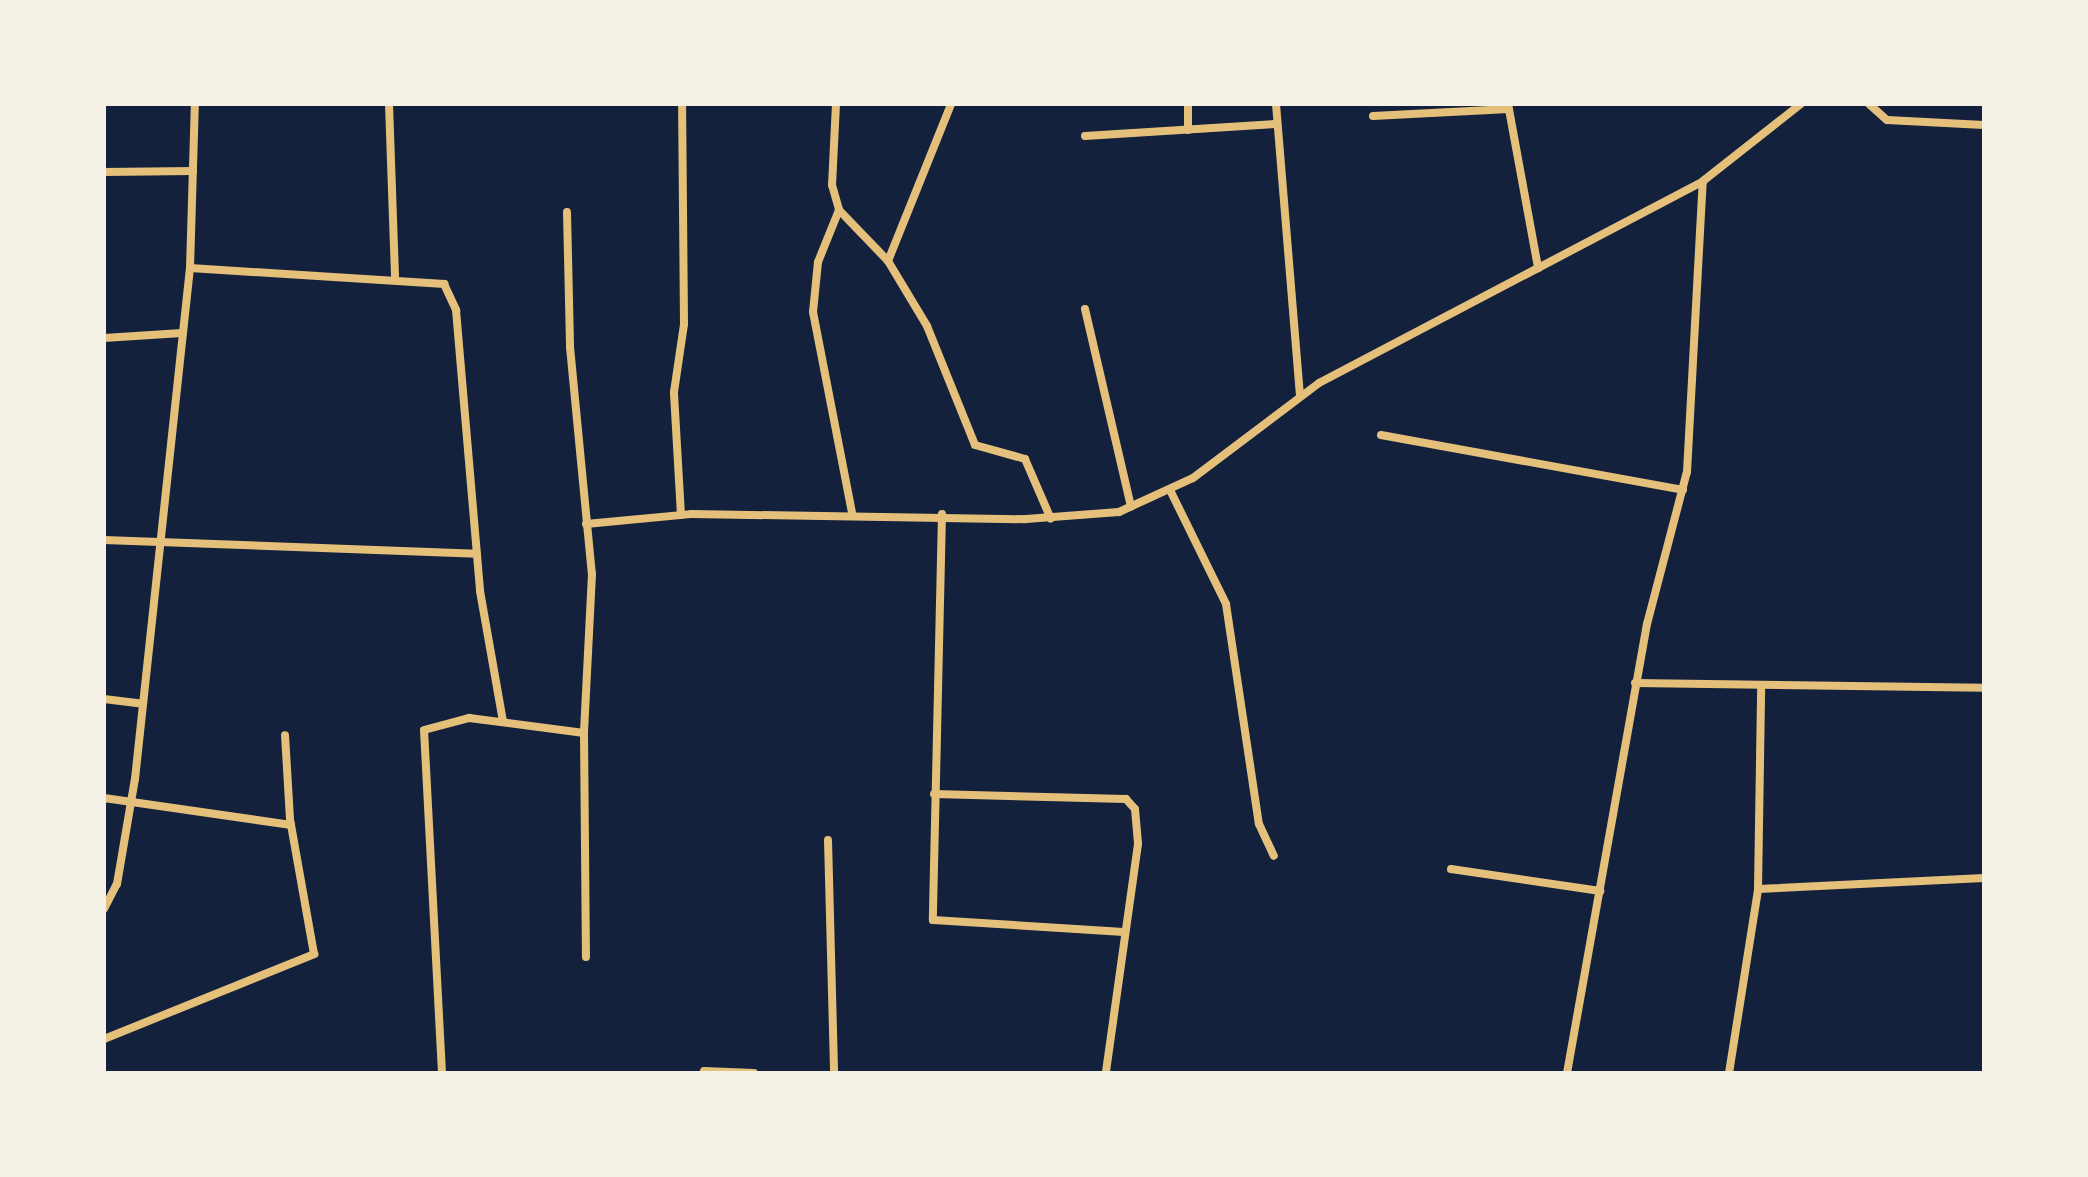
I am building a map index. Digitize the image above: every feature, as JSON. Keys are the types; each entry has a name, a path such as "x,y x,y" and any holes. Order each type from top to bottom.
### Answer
{"street":[{"path":"104,909 117,884 132,803 190,268 195,104"},
{"path":"389,104 395,280"},
{"path":"681,515 674,392 684,324 682,104"},
{"path":"836,104 832,185 839,210 888,261 927,326 975,445 1025,459 1051,519"},
{"path":"888,261 951,104"},
{"path":"1188,104 1188,130"},
{"path":"1276,104 1300,394"},
{"path":"586,524 681,515 852,512 1051,519 1131,507 1170,490 1300,394 1703,181 1801,104"},
{"path":"1869,104 1887,120 1984,125"},
{"path":"1373,116 1509,107 1538,268"},
{"path":"1085,136 1277,124"},
{"path":"104,172 193,171"},
{"path":"1567,1073 1635,683 1683,490 1703,181"},
{"path":"839,210 818,262 813,312 852,512"},
{"path":"567,212 570,347 586,524 592,666 584,733 586,957"},
{"path":"190,268 444,284 456,310 477,554 503,722"},
{"path":"1085,309 1131,507"},
{"path":"104,338 182,333"},
{"path":"1381,435 1683,490"},
{"path":"1170,490 1226,604 1259,824 1274,856"},
{"path":"942,514 933,920 1124,932"},
{"path":"104,540 160,547 477,554"},
{"path":"1635,683 1761,690 1984,688"},
{"path":"1729,1073 1758,889 1761,690"},
{"path":"104,699 143,704"},
{"path":"442,1073 424,730 469,718 584,733"},
{"path":"104,1039 314,954 291,825 285,735"},
{"path":"934,794 1126,799 1135,809 1138,844 1106,1073"},
{"path":"104,798 291,825"},
{"path":"828,840 834,1073"},
{"path":"1451,869 1600,891"},
{"path":"1758,889 1984,878"},
{"path":"704,1071 754,1073"}]}
